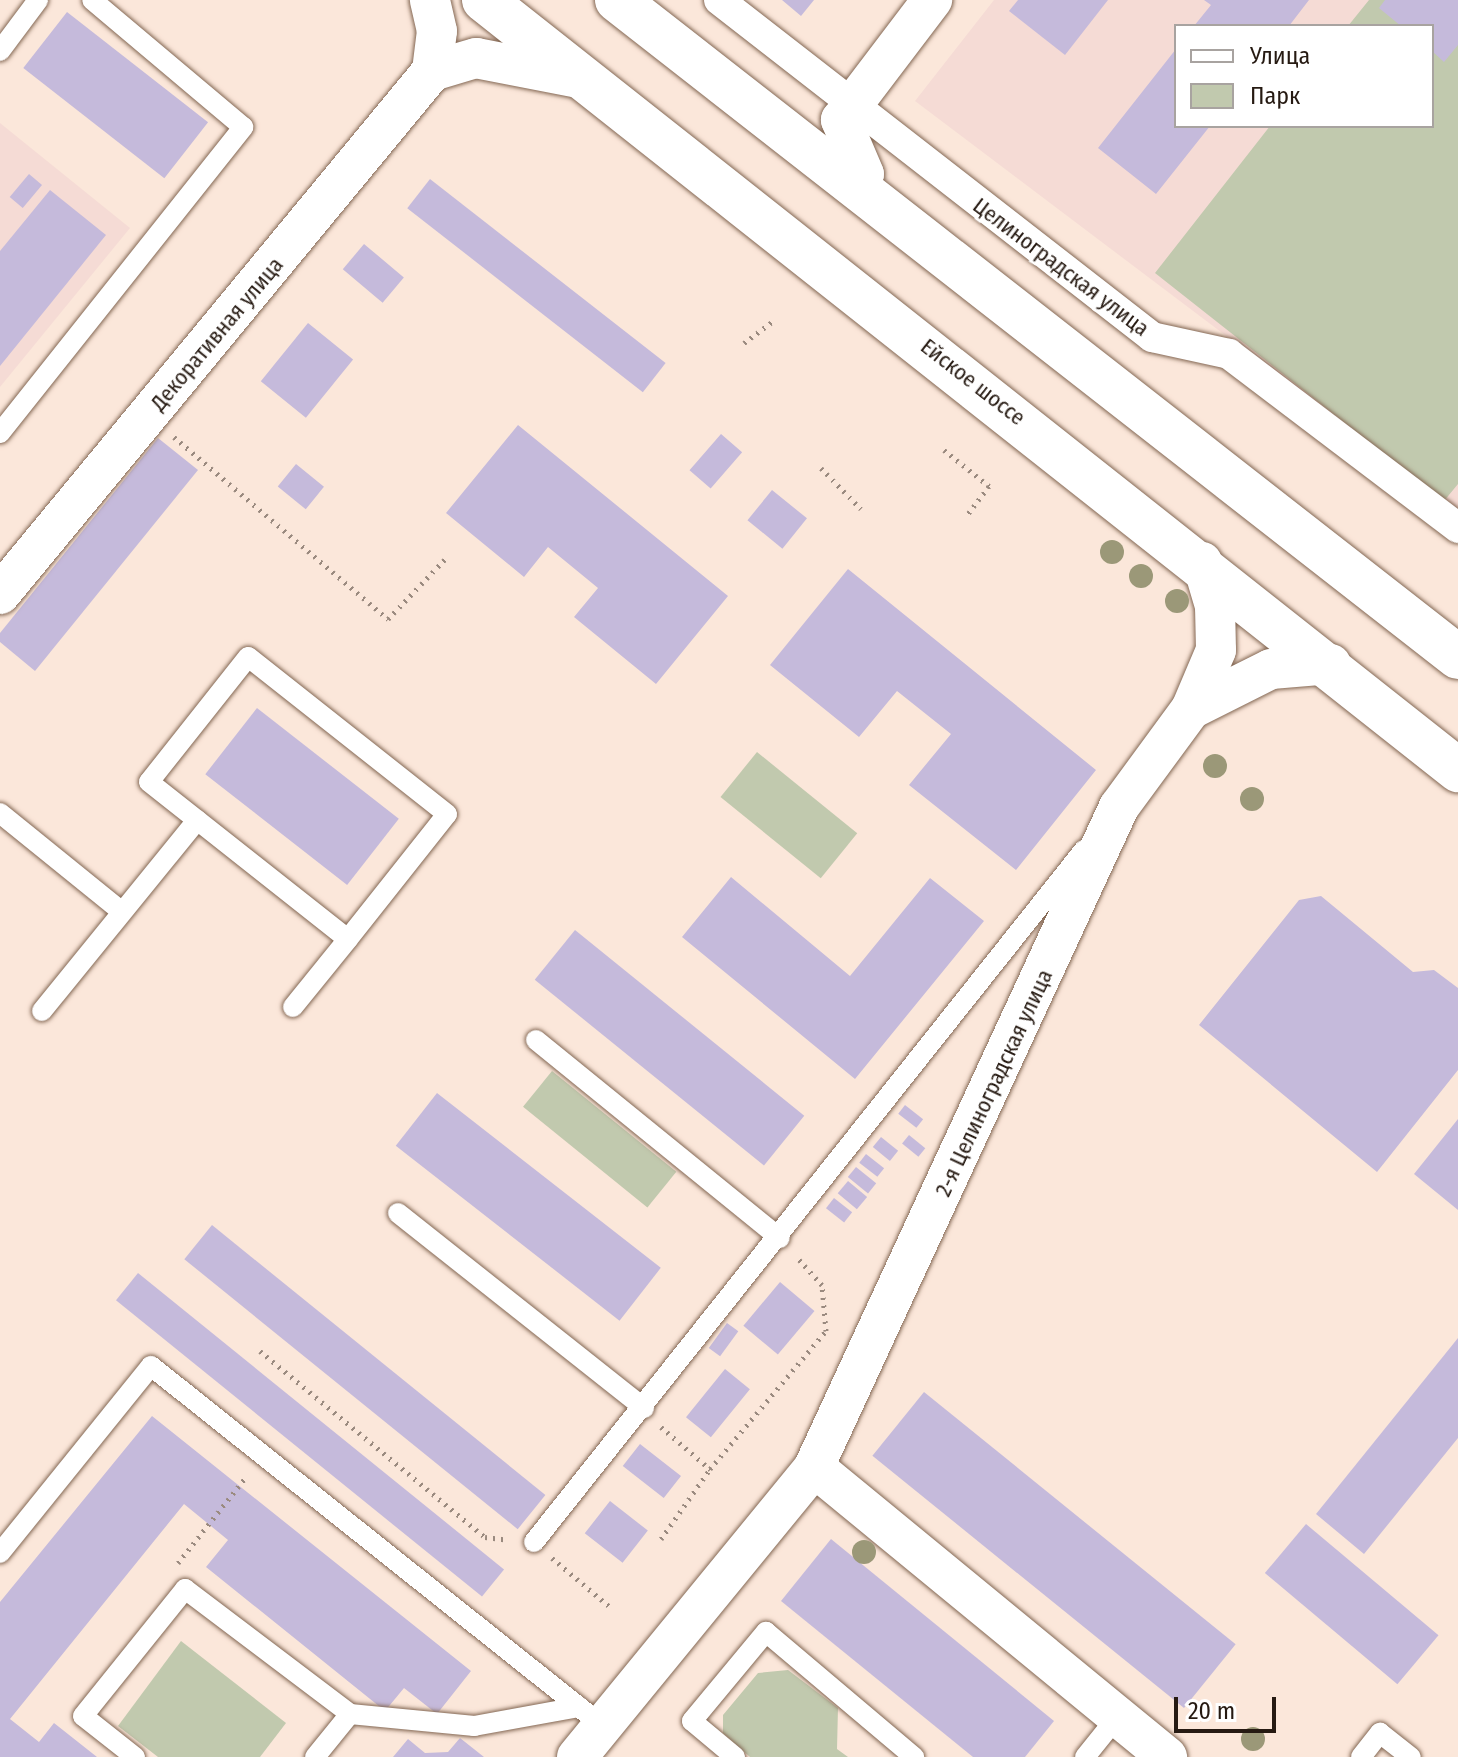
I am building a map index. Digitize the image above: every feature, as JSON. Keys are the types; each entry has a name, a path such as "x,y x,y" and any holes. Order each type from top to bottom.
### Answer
{"main road":[{"name":"Ейское шоссе","path":"484,0 1202,562 1458,770"},
{"path":"617,0 1458,657"}],"street":[{"path":"430,0 437,31 432,71 476,58 587,80"},
{"name":"Целиноградская улица","path":"719,0 1152,337 1229,354 1458,528"},
{"path":"858,188 864,174 841,120 849,104 932,0"},
{"name":"Декоративная улица","path":"0,594 432,71"},
{"path":"763,114 776,109 809,123 849,104"},
{"name":"2-я Целиноградская улица","path":"577,1757 591,1717 814,1467 1119,807 1191,709 1216,650 1215,606 1202,562"},
{"name":"2-я Целиноградская улица","path":"1191,709 1271,669 1331,664"},
{"path":"814,1467 1167,1757"}],"lane":[{"path":"0,51 38,0"},
{"path":"0,433 243,127 92,0"},
{"path":"293,1007 348,939 447,814 248,657 149,782 348,939"},
{"path":"534,1542 780,1238 1119,807"},
{"path":"0,813 121,911"},
{"path":"42,1011 197,820"},
{"path":"536,1040 780,1238"},
{"path":"398,1213 644,1408"},
{"path":"0,1553 151,1366 591,1717"},
{"path":"135,1757 83,1716 185,1589 350,1714 474,1726 591,1717"},
{"path":"735,1757 692,1721 766,1632 914,1757"},
{"path":"315,1757 350,1714"},
{"path":"1085,1757 1118,1716"},
{"path":"1361,1757 1380,1733 1411,1757"}],"path":[{"path":"744,343 772,322"},
{"path":"149,416 388,619 447,557"},
{"path":"944,450 989,486 966,516"},
{"path":"821,468 861,509"},
{"path":"661,1539 710,1469 826,1331 822,1285 780,1238"},
{"path":"260,1351 485,1537 534,1542 609,1606"},
{"path":"644,1408 710,1469"},
{"path":"185,1589 171,1572 263,1455"}],"shaded area":[{"path":"994,0 1458,0 1458,511 915,101"},
{"path":"0,123 130,228 0,387"}],"green space":[{"path":"1369,0 1458,0 1458,484 1444,501 1155,273 1268,128 1434,128 1434,24 1350,24"},
{"path":"757,752 857,833 821,878 720,797"},
{"path":"552,1071 676,1172 647,1207 523,1107"},
{"path":"181,1641 286,1723 260,1757 158,1757 118,1726"},
{"path":"788,1670 838,1708 837,1749 848,1757 750,1757 723,1733 723,1715 758,1673"}],"building":[{"path":"782,0 814,0 801,16"},
{"path":"1018,0 1108,0 1065,55 1009,11"},
{"path":"1204,0 1309,0 1291,24 1196,24 1211,5"},
{"path":"1385,0 1458,0 1458,45 1444,62 1434,53 1434,24 1399,24 1379,8"},
{"path":"67,12 208,122 164,178 23,68"},
{"path":"1174,52 1174,128 1208,128 1156,194 1098,148"},
{"path":"29,174 42,185 23,208 10,197"},
{"path":"430,179 666,363 643,392 407,208"},
{"path":"50,190 106,235 0,366 0,251"},
{"path":"364,244 404,277 383,303 343,269"},
{"path":"308,323 353,360 306,418 261,381"},
{"path":"518,425 728,596 656,684 574,617 598,588 548,547 524,577 446,513"},
{"path":"721,434 742,452 711,489 690,470"},
{"path":"158,438 198,470 35,671 0,642 0,633"},
{"path":"296,464 324,487 306,509 278,487"},
{"path":"772,490 807,518 782,549 747,520"},
{"path":"848,569 1096,770 1016,870 909,785 951,734 897,691 859,737 770,665"},
{"path":"257,708 399,819 347,885 205,774"},
{"path":"731,877 850,976 930,878 984,921 855,1079 682,937"},
{"path":"1321,896 1413,972 1434,970 1458,988 1458,1070 1377,1172 1199,1025 1299,900"},
{"path":"575,930 804,1116 764,1165 535,980"},
{"path":"437,1093 661,1268 620,1321 396,1146"},
{"path":"905,1105 923,1119 916,1128 898,1114"},
{"path":"1458,1119 1458,1210 1414,1174"},
{"path":"909,1135 925,1148 918,1157 902,1144"},
{"path":"881,1137 898,1151 890,1161 873,1147"},
{"path":"866,1154 884,1168 877,1177 859,1163"},
{"path":"856,1167 876,1183 868,1193 848,1177"},
{"path":"848,1181 867,1197 857,1209 838,1193"},
{"path":"834,1198 852,1212 844,1222 826,1208"},
{"path":"212,1225 545,1495 518,1529 184,1259"},
{"path":"138,1273 504,1569 482,1597 116,1300"},
{"path":"780,1282 814,1311 778,1355 743,1326"},
{"path":"727,1323 738,1331 720,1356 709,1348"},
{"path":"1458,1338 1458,1438 1364,1554 1316,1514"},
{"path":"725,1369 750,1389 711,1437 686,1417"},
{"path":"924,1392 1236,1644 1184,1708 872,1456"},
{"path":"152,1416 471,1671 437,1714 404,1688 385,1711 206,1567 228,1540 184,1504 10,1719 39,1742 54,1723 97,1757 0,1757 0,1602"},
{"path":"640,1444 681,1476 664,1498 623,1466"},
{"path":"610,1501 648,1531 623,1563 585,1533"},
{"path":"1306,1524 1439,1635 1397,1684 1265,1573"},
{"path":"831,1539 1054,1721 1025,1757 973,1757 781,1601"},
{"path":"460,1738 484,1757 393,1757 408,1739 425,1753 448,1752"}]}
